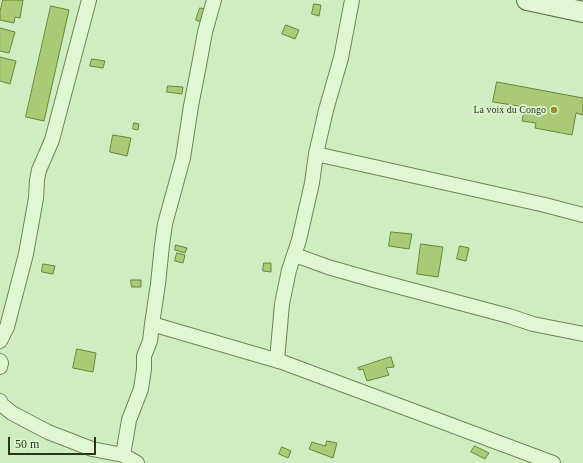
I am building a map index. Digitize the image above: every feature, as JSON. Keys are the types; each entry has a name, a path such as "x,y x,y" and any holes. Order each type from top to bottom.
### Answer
{"main road":[{"path":"527,0 583,12"}],"street":[{"path":"0,341 7,327 26,254 36,198 39,170 52,140 89,0"},
{"path":"123,455 129,420 142,389 144,356 150,341 165,224 183,158 198,65 214,0"},
{"path":"277,360 282,304 289,270 295,255 312,183 316,154 326,110 341,58 352,0"},
{"path":"316,154 545,205 583,215"},
{"path":"295,255 328,267 502,314 533,324 583,334"},
{"path":"152,324 277,360 553,463"},
{"path":"0,361 0,367"},
{"path":"0,401 2,405 12,412 48,432 88,448 123,455 137,463"}],"building":[{"path":"3,0 23,0 20,18 15,17 14,23 0,20"},
{"path":"314,4 321,5 319,16 312,14"},
{"path":"51,6 69,10 44,121 26,117"},
{"path":"200,8 205,9 201,22 196,20"},
{"path":"286,25 299,30 295,39 282,34"},
{"path":"0,28 15,32 9,53 0,51"},
{"path":"0,57 16,61 10,84 0,81"},
{"path":"92,59 105,61 103,68 90,66"},
{"name":"La voix du Congo","path":"497,82 583,98 583,115 576,113 572,135 535,128 536,123 522,121 525,107 493,102"},
{"path":"168,86 183,87 182,94 167,92"},
{"path":"134,123 139,124 138,130 133,129"},
{"path":"113,135 131,138 127,156 110,152"},
{"path":"391,232 412,234 409,249 389,246"},
{"path":"421,244 443,247 438,277 417,274"},
{"path":"176,245 187,248 185,253 175,250"},
{"path":"460,246 469,248 466,261 457,259"},
{"path":"177,253 185,255 183,263 175,261"},
{"path":"264,263 271,263 271,272 263,271"},
{"path":"43,264 55,266 53,274 42,272"},
{"path":"131,280 141,280 141,287 132,287"},
{"path":"77,349 96,353 93,372 73,368"},
{"path":"391,357 394,367 386,368 389,375 367,381 363,369 359,370 358,368"},
{"path":"327,441 337,443 333,458 309,449 312,442 325,446"},
{"path":"475,446 489,453 485,459 471,452"},
{"path":"282,447 291,451 288,458 279,454"}],"place":[{"name":"La voix du Congo","path":"554,110"}]}
